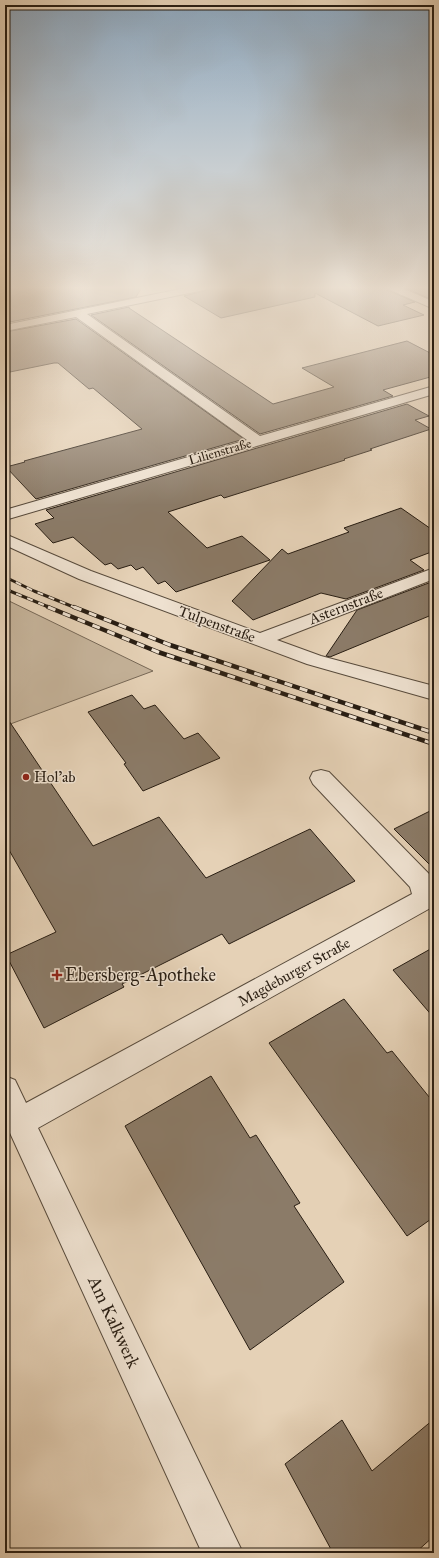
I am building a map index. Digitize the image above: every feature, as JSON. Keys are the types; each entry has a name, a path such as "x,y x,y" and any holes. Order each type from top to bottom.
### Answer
{"street":[{"path":"144,360 258,441"},
{"name":"Lilienstraße","path":"5,515 434,390"},
{"name":"Tulpenstraße","path":"5,539 85,576 314,660 434,693"},
{"name":"Asternstraße","path":"259,640 434,573"},
{"name":"Magdeburger Straße","path":"20,1122 426,899 422,883 321,778"},
{"name":"Am Kalkwerk","path":"5,1090 223,1553"}],"shaded area":[{"path":"5,599 153,671 5,726"}],"building":[{"path":"5,360 133,360 244,439 36,499 6,467 142,429 93,388 89,389 58,363 5,373"},
{"path":"154,360 207,360 273,404 334,387 302,368 334,360 434,360 434,376 383,390 393,396 260,434"},
{"path":"407,404 429,416 415,420 431,429 370,449 372,450 344,459 345,460 224,498 221,495 168,512 207,548 242,536 270,560 176,592 165,581 158,584 143,567 136,570 131,565 118,569 111,563 105,565 73,537 53,543 35,524 54,518 46,510"},
{"path":"401,508 434,531 434,551 410,560 424,570 346,599 321,593 253,620 232,601 282,549 288,554 349,532 344,528"},
{"path":"434,581 434,614 330,657 326,656 357,610"},
{"path":"132,695 144,709 155,705 184,739 198,733 220,758 143,791 124,764 126,763 88,712"},
{"path":"5,715 93,846 159,817 206,878 310,829 355,881 229,944 222,934 122,984 124,987 44,1028 6,955 56,932 5,843"},
{"path":"434,809 434,869 394,829"},
{"path":"434,947 434,1018 393,970"},
{"path":"344,999 387,1053 392,1051 434,1103 434,1217 407,1236 269,1043"},
{"path":"211,1076 250,1138 256,1135 300,1203 294,1206 344,1282 250,1350 125,1126"},
{"path":"434,1419 434,1536 415,1553 333,1553 285,1464 342,1420 372,1471"}],"railway":[{"path":"5,577 34,591 76,608"},
{"path":"5,589 51,608"},
{"path":"48,607 158,652 434,744"},
{"path":"74,607 170,645 434,733"}],"place":[{"name":"Hol'ab","path":"26,777"},
{"name":"Ebersberg-Apotheke","path":"57,975"}]}
